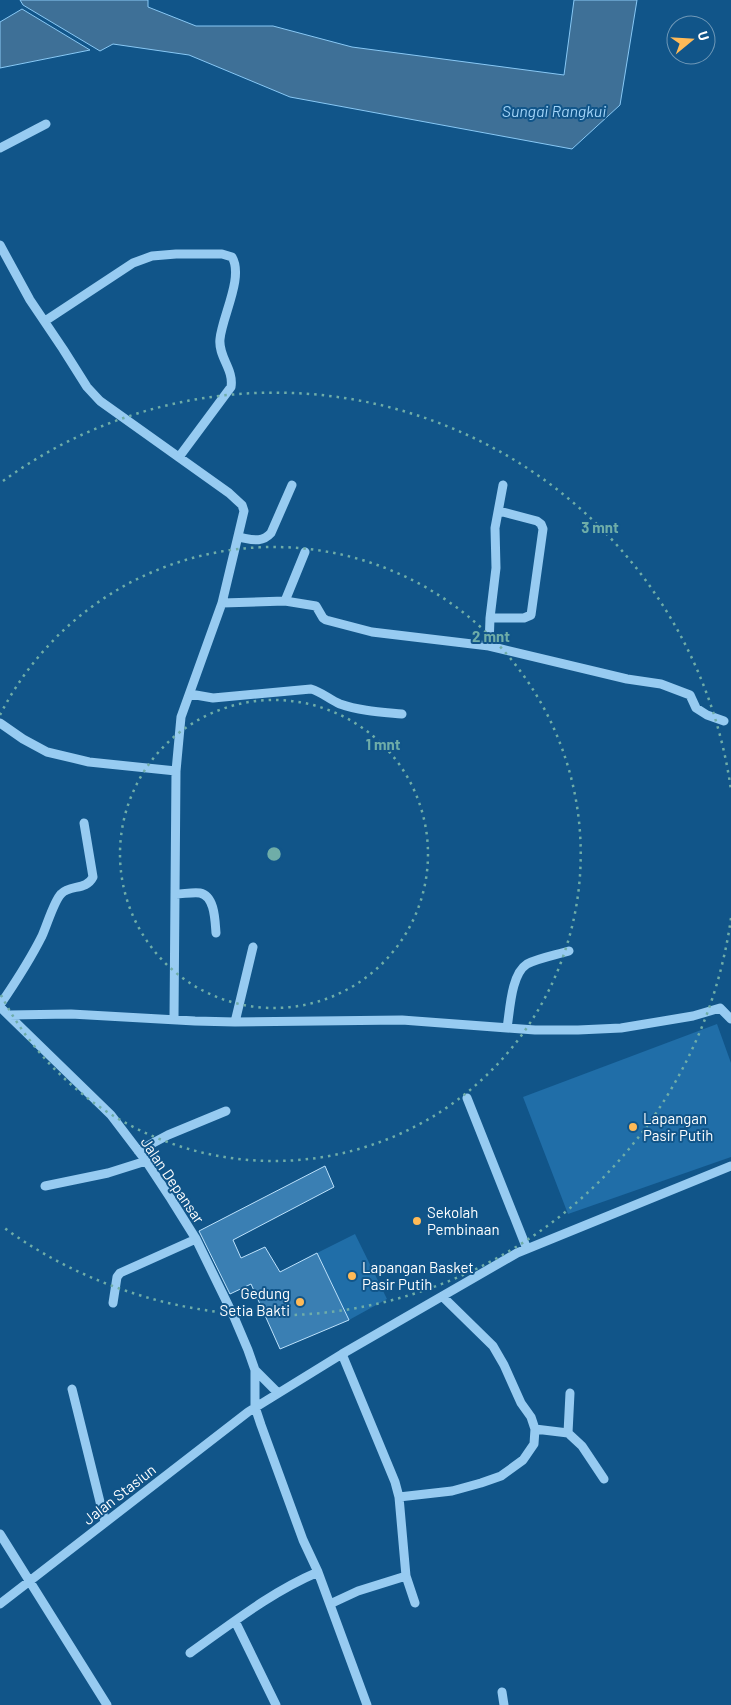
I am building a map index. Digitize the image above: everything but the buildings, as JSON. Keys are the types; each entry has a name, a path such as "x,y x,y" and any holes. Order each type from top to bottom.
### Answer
{"street":[{"path":"0,148 46,124"},
{"path":"0,245 30,300 87,387 100,401 229,493 242,505 244,511 222,603 181,717 176,770 174,1019"},
{"path":"45,321 133,263 152,256 214,254 232,257 236,265 235,273 232,296 222,331 220,350 232,374 231,387 179,457"},
{"path":"238,537 260,541 266,539 271,533 292,485"},
{"path":"489,646 490,618 496,568 495,528 503,485"},
{"path":"490,618 524,618 531,615 543,529 541,524 537,522 499,511"},
{"path":"285,601 305,552"},
{"path":"222,603 285,601 316,606 323,618 372,632 489,646 627,679 661,684 688,694 693,698 696,708 724,721"},
{"path":"190,694 213,698 312,689 319,691 337,703 358,710 402,714"},
{"path":"0,723 23,739 48,752 90,762 176,770"},
{"path":"0,1006 41,938 62,892 66,889 84,886 90,883 93,877 84,823"},
{"path":"176,894 202,894 206,896 210,900 213,909 216,933"},
{"path":"235,1022 253,947"},
{"path":"507,1028 514,987 517,976 522,968 528,964 569,951"},
{"path":"9,1015 71,1014 235,1022 402,1020 534,1030 600,1030 693,1016 731,1004"},
{"name":"Jalan Depansar","path":"0,1006 111,1114 146,1161 196,1240 234,1317 255,1370 255,1407 303,1540 318,1572 367,1705"},
{"path":"720,1008 731,1019"},
{"path":"467,1098 527,1248"},
{"path":"138,1151 168,1135 226,1111"},
{"path":"45,1186 108,1173 146,1161"},
{"name":"Jalan Stasiun","path":"0,1604 255,1407 342,1354 527,1248 731,1166"},
{"path":"113,1304 117,1277 120,1273 196,1240"},
{"path":"399,1497 452,1491 502,1476 523,1460 534,1444 535,1429 531,1417 521,1403 493,1346 443,1297"},
{"path":"342,1354 395,1482 399,1497 406,1576 415,1604"},
{"path":"255,1370 278,1393"},
{"path":"72,1388 105,1522"},
{"path":"568,1434 570,1392"},
{"path":"535,1429 568,1434 582,1446 604,1480"},
{"path":"0,1534 107,1705"},
{"path":"190,1653 266,1600 301,1579 318,1572"},
{"path":"330,1604 358,1591 406,1576"},
{"path":"235,1621 276,1705"},
{"path":"502,1692 504,1705"}],"shaded area":[{"name":"Lapangan Pasir Putih","path":"717,1024 731,1063 731,1157 568,1214 523,1097"},
{"name":"Lapangan Basket Pasir Putih","path":"355,1234 387,1299 349,1320 317,1253"}],"water":[{"name":"Sungai Rangkui","path":"20,0 148,0 148,7 196,26 273,26 352,47 564,75 574,0 637,0 620,105 572,149 290,97 189,55 113,44 100,51 23,5"},
{"path":"22,9 90,50 0,68 0,22"}],"place":[{"name":"Lapangan Pasir Putih","path":"633,1127"},
{"name":"Sekolah Pembinaan","path":"417,1221"},
{"name":"Lapangan Basket Pasir Putih","path":"352,1276"},
{"name":"Gedung Setia Bakti","path":"300,1302"}]}
